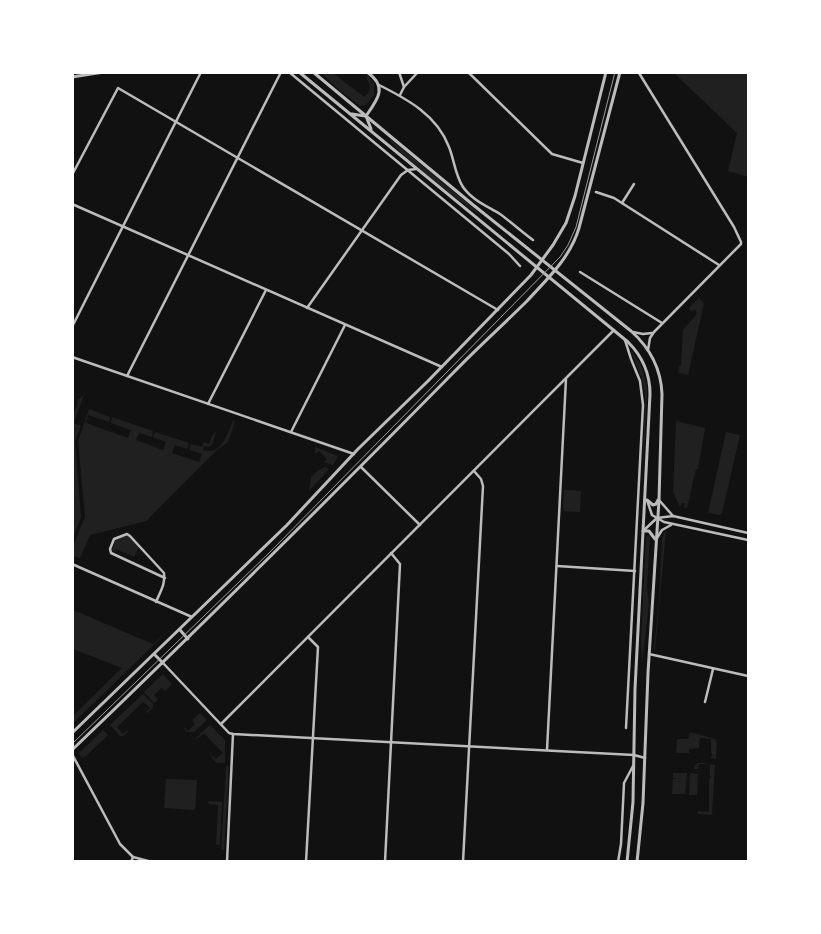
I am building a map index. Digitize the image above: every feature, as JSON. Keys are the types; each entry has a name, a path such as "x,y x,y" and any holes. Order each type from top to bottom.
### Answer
{"street":[{"path":"72,77 104,72"},
{"path":"72,327 201,72"},
{"path":"127,376 280,72"},
{"path":"299,72 548,278 625,339 640,357 647,370 650,384 646,499 635,717 633,802 627,862"},
{"path":"313,72 472,204 631,331 648,350 659,372 662,386 659,500 638,862"},
{"path":"366,116 378,98 379,85 376,79 367,72"},
{"path":"399,72 404,87"},
{"path":"400,95 404,87 418,72"},
{"path":"468,72 552,154 583,163"},
{"path":"72,733 281,530 498,310 536,268 566,222 606,72"},
{"path":"152,862 133,857 120,844 72,752 361,467 556,270 568,254 578,232 620,72"},
{"path":"289,73 408,170 520,266"},
{"path":"640,73 741,239 741,244 654,332 651,336 648,350"},
{"path":"379,85 400,95 428,115 440,128 447,141 465,189 484,206 500,214 533,240"},
{"path":"72,175 118,88 498,310"},
{"path":"349,113 366,116"},
{"path":"366,116 372,132"},
{"path":"307,308 401,175 408,170 416,169"},
{"path":"622,203 634,184"},
{"path":"596,192 612,197 719,265"},
{"path":"72,204 442,367"},
{"path":"580,272 662,324"},
{"path":"208,404 266,290"},
{"path":"291,432 345,325"},
{"path":"221,724 614,330"},
{"path":"631,331 643,334 654,332"},
{"path":"625,339 640,381 643,400 626,728"},
{"path":"72,357 354,454"},
{"path":"547,750 566,378"},
{"path":"361,467 420,525"},
{"path":"463,862 483,486 481,479 474,471"},
{"path":"646,499 652,505 656,504 659,500"},
{"path":"646,499 649,509 657,518 672,524 748,540"},
{"path":"659,500 673,516"},
{"path":"643,531 657,518 673,516 748,533"},
{"path":"656,539 662,530 672,524"},
{"path":"643,531 649,531 656,539"},
{"path":"156,602 164,583 165,578 164,573 130,536 126,534 114,539 110,549 111,553 165,578"},
{"path":"385,862 400,564 391,553"},
{"path":"72,564 192,618"},
{"path":"557,566 635,571"},
{"path":"180,630 188,639"},
{"path":"306,862 318,647 308,637"},
{"path":"649,654 748,676"},
{"path":"154,655 233,734 634,755 645,758"},
{"path":"705,702 713,668"},
{"path":"627,717 635,717"},
{"path":"227,862 233,734"},
{"path":"618,862 621,844 624,784 634,765"},
{"path":"131,862 133,857"}],"shaded area":[{"path":"322,73 333,73 364,97 367,95 370,86 366,78 368,76 374,84 374,95 366,105 360,106"},
{"path":"674,73 748,73 748,177 728,171 737,133"},
{"path":"389,138 472,207 482,216 417,167"},
{"path":"699,298 704,303 688,375 678,373 679,366 681,366 683,330 697,314 695,309 691,312 689,308"},
{"path":"631,350 642,367 647,388 642,492 645,394 643,382"},
{"path":"84,395 74,423 81,426 75,441 81,518 73,537 73,415 77,401"},
{"path":"89,409 110,417 109,422 88,415 86,423 128,438 131,430 111,423 112,417 153,431 152,437 139,433 136,440 163,450 166,442 153,437 155,432 189,443 187,449 175,445 172,453 199,462 202,454 189,450 191,444 202,447 204,442 209,444 216,432 212,445 204,446 203,450 215,450 223,442 233,420 235,421 228,442 217,450 146,521 90,535 80,558 72,556 73,546 85,517 78,441"},
{"path":"676,421 705,428 698,469 696,469 687,508 684,507 685,503 682,503 680,507 673,492"},
{"path":"726,432 740,435 720,515 708,513"},
{"path":"315,447 338,456 333,465 324,462 327,459 319,451 315,454"},
{"path":"325,467 329,469 309,491 311,477"},
{"path":"564,490 581,491 580,512 563,511"},
{"path":"666,530 655,652 662,537"},
{"path":"126,535 139,547 134,557 116,549 114,552 112,550 116,539"},
{"path":"648,535 650,537 647,586 649,604 642,664 641,639 646,537"},
{"path":"73,610 153,644 168,631 73,723 73,716 122,668 73,649"},
{"path":"163,674 172,684 165,691 161,688 154,695 158,700 154,703 144,692"},
{"path":"143,694 153,704 153,708 147,713 150,708 143,702 117,727 123,734 127,730 128,732 120,736 110,725"},
{"path":"200,713 207,720 194,732 186,732 183,726 188,731 195,724 192,720"},
{"path":"210,725 225,740 225,763 217,763 210,756 216,759 223,753 204,733 196,738"},
{"path":"103,730 108,735 82,758 79,753"},
{"path":"690,732 715,739 717,743 716,759 711,758 711,739 700,738 699,748 689,749 689,753 676,753 677,739 688,739"},
{"path":"698,763 698,769 694,769 694,766"},
{"path":"710,764 715,765 712,815 698,814 698,811 709,812"},
{"path":"226,766 229,766 224,850 221,850"},
{"path":"673,773 687,773 685,794 672,794 673,779 680,778 673,778"},
{"path":"690,773 698,774 697,795 689,795"},
{"path":"166,779 197,780 195,810 164,808"},
{"path":"208,801 222,802 220,845 216,845 218,805 209,804"}],"tram line":[{"path":"72,744 270,552 560,257 576,227 615,72"}]}
